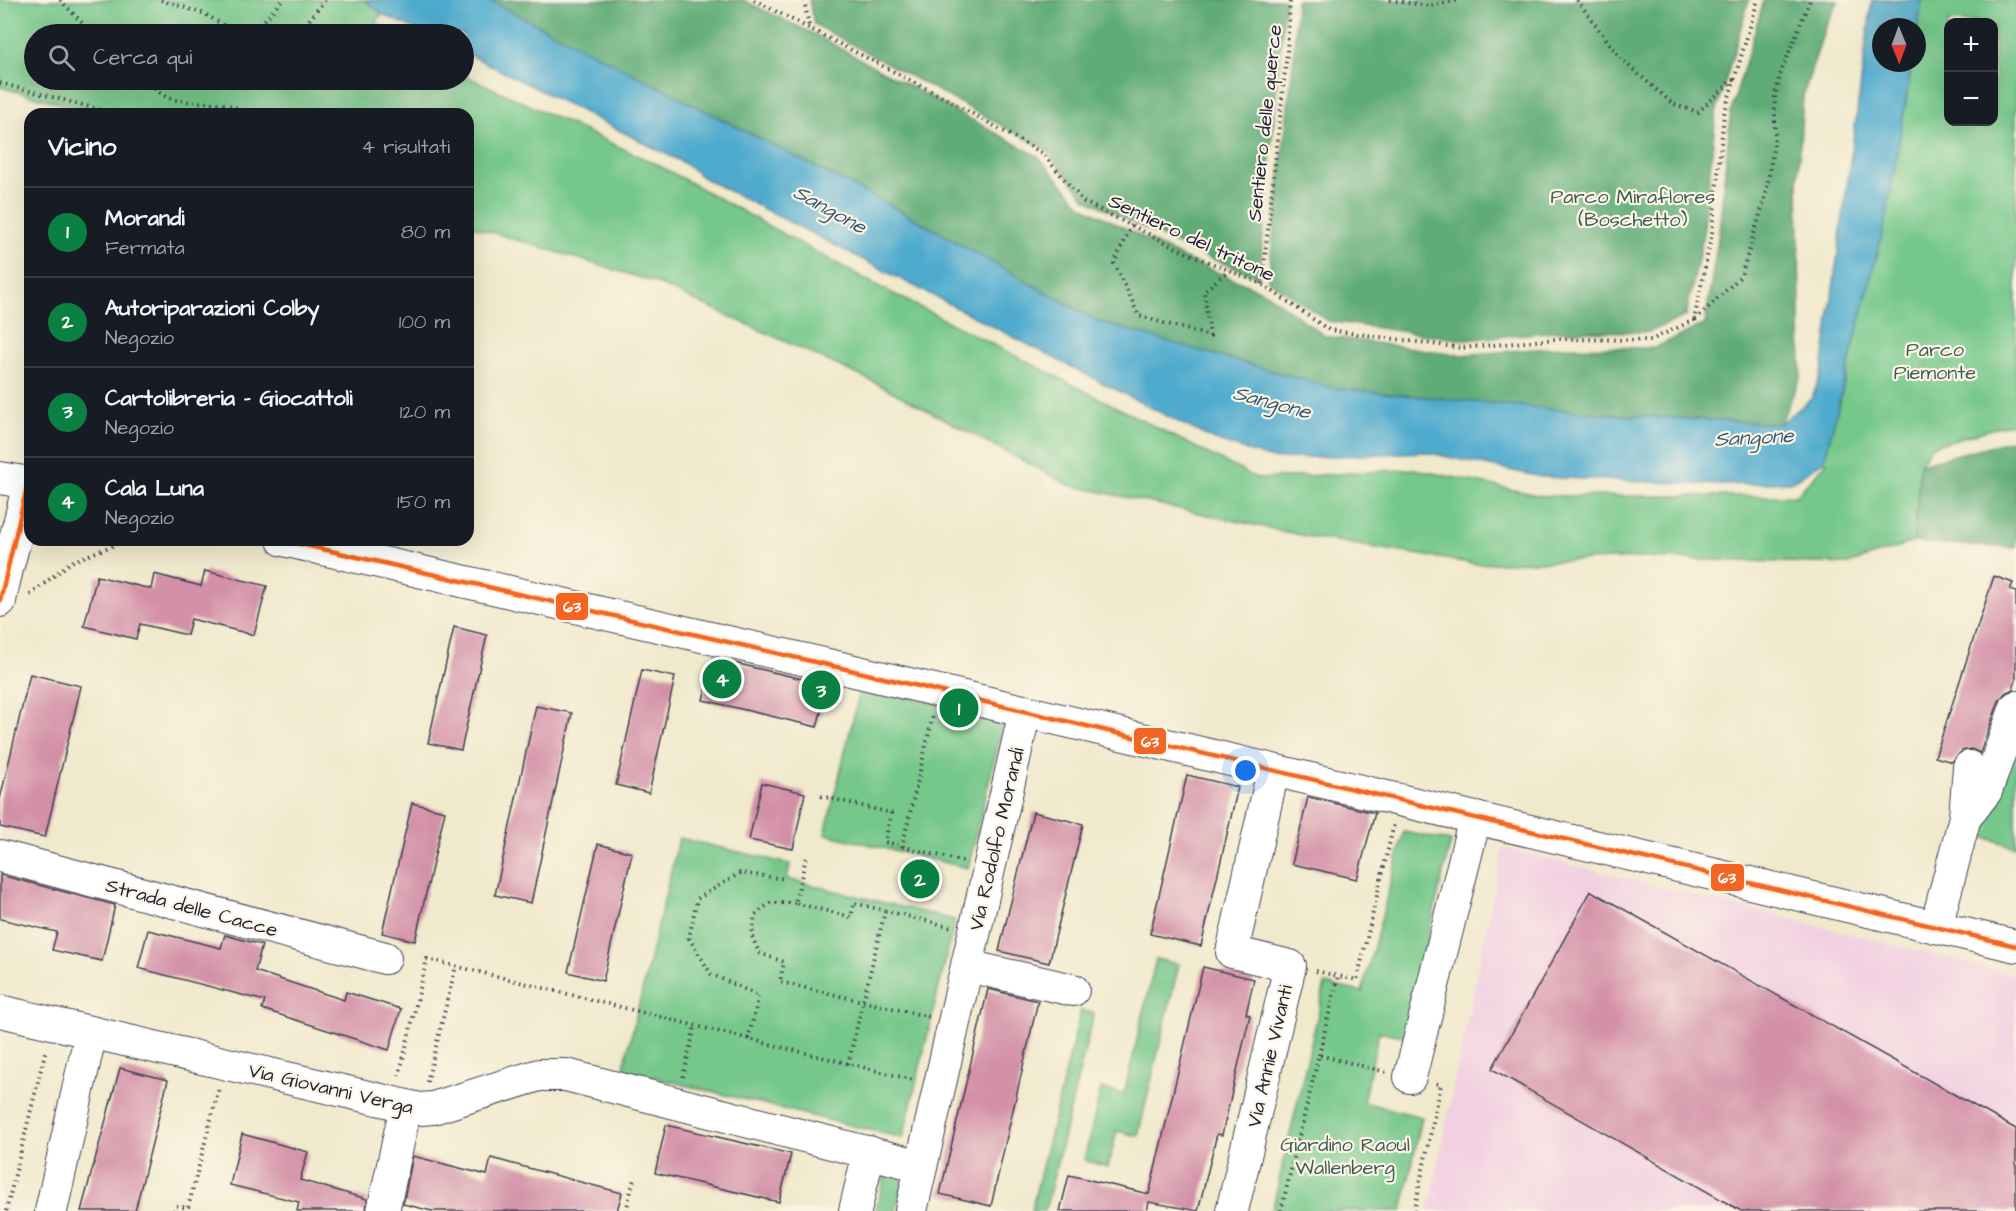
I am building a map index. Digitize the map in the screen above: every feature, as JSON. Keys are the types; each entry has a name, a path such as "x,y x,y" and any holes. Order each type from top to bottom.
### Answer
{"street":[{"path":"11,601 2,558 20,524 17,481"},
{"path":"309,546 1025,711 2016,946"},
{"path":"1965,817 1986,791 2016,706"},
{"name":"Via Rodolfo Morandi","path":"911,1211 1025,711"},
{"path":"1936,927 1965,817 1969,767"},
{"name":"Via Annie Vivanti","path":"1232,1211 1290,966 1232,952 1274,771"},
{"path":"1410,1077 1474,818"},
{"name":"Strada delle Cacce","path":"0,856 385,958"},
{"path":"967,966 1073,990"},
{"name":"Via Giovanni Verga","path":"0,1011 406,1106 433,1108 492,1088 552,1074 869,1152"},
{"path":"51,1211 91,1032"},
{"path":"383,1211 406,1106"},
{"path":"855,1211 869,1152 921,1166"}],"path":[{"path":"60,0 83,24"},
{"path":"161,0 205,14 222,24"},
{"path":"262,24 282,0"},
{"path":"307,24 325,0"},
{"name":"Sentiero del tritone","path":"754,0 809,26 1042,153 1084,202 1262,284 1329,330 1462,348 1556,339 1650,340 1694,320 1741,276 1766,195 1775,136 1775,98 1780,75 1810,0"},
{"path":"804,0 809,26"},
{"name":"Sentiero delle querce","path":"1262,284 1287,52 1290,0"},
{"path":"1390,0 1429,6 1460,0"},
{"path":"1577,0 1621,58 1673,104 1698,112 1735,78"},
{"path":"1694,320 1712,233 1724,114 1758,0"},
{"path":"0,83 24,89"},
{"path":"26,90 94,108"},
{"path":"154,90 169,99 226,105 233,108"},
{"path":"1132,225 1114,263 1139,316 1210,336 1204,291 1229,270"},
{"path":"11,601 71,562 112,546"},
{"path":"902,847 939,691"},
{"path":"821,796 891,813 885,842 989,868"},
{"path":"1281,1211 1338,976 1357,980 1400,800"},
{"path":"795,903 806,858"},
{"path":"748,1039 759,996 711,974 689,938 697,899 740,873 786,879"},
{"path":"954,1022 780,982 783,962 759,953 752,936 754,915 770,903 795,903 851,917 854,903 975,932"},
{"path":"848,1064 861,1000 885,911"},
{"path":"406,1106 427,959 939,1087"},
{"path":"406,1106 456,966"},
{"path":"6,1211 53,1023"},
{"path":"677,1103 695,1026"},
{"path":"1319,1055 1441,1085 1414,1211"},
{"path":"174,1211 176,1206 188,1208 225,1064"},
{"path":"626,1211 634,1179"}],"shaded area":[{"path":"1503,848 2016,975 2016,1211 1428,1211"}],"green space":[{"name":"Parco Piemonte","path":"0,0 365,0 382,14 376,22 379,24 24,24 24,90 474,90 474,80 658,165 876,285 1258,479 1414,469 1542,496 1796,496 1827,462 1824,461 1886,219 1910,72 1926,72 1926,18 1919,18 1922,0 2016,0 2016,422 1932,446 1920,464 1914,542 1848,564 1643,558 1476,564 1310,537 1069,485 874,382 654,282 474,227 474,108 77,108 0,87"},
{"path":"489,0 743,0 816,35 1038,156 1082,206 1183,258 1264,292 1325,336 1461,355 1559,347 1654,348 1705,324 1719,231 1731,111 1764,0 1839,0 1826,25 1803,96 1798,177 1801,376 1780,424 1604,414 1332,388 1099,322 897,209"},
{"path":"809,0 1285,0 1259,277 1189,250 1086,199 1045,149 814,24"},
{"name":"Parco Miraflores (Boschetto)","path":"1296,0 1749,0 1716,113 1703,236 1686,316 1650,332 1557,331 1465,340 1328,321 1268,280 1294,54"},
{"path":"2016,439 2016,548 1914,542 1920,464"},
{"path":"861,686 1004,720 968,868 825,834"},
{"path":"2009,744 2016,747 2016,847 1980,836"},
{"name":"Giardino Raoul Wallenberg","path":"1404,832 1451,841 1404,1036 1379,1032 1363,1102 1422,1117 1402,1211 1272,1211 1325,984 1362,992"},
{"path":"679,838 790,864 787,879 955,920 903,1138 623,1070"},
{"path":"1156,959 1179,964 1138,1136 1117,1131 1108,1167 1084,1160 1101,1089 1124,1094"},
{"path":"1081,1010 1094,1013 1045,1211 1031,1211"},
{"path":"900,1173 904,1179 896,1211 876,1211 885,1174"}],"water":[{"name":"Sangone","path":"365,0 489,0 897,209 1099,322 1332,388 1604,414 1780,424 1812,398 1822,371 1872,0 1922,0 1919,18 1872,18 1872,72 1910,72 1886,219 1824,461 1791,482 1721,485 1541,477 1425,452 1272,459 1212,439 704,178 682,162 474,57 474,24 404,24 382,14"}],"building":[{"path":"205,571 267,586 254,635 191,619 187,635 140,624 136,639 84,626 97,576 151,589 154,574 201,586"},
{"path":"1994,576 2013,583 2010,590 2016,592 2016,680 2013,689 2005,693 1999,701 1980,753 1971,749 1962,751 1952,762 1935,757"},
{"path":"454,627 487,635 461,750 428,743"},
{"path":"713,658 828,685 817,727 703,700"},
{"path":"642,670 675,677 649,793 616,785"},
{"path":"30,674 81,686 45,837 0,827 0,799"},
{"path":"536,706 572,713 531,903 495,895"},
{"path":"1187,775 1238,787 1201,946 1150,934"},
{"path":"762,783 805,793 793,849 749,840"},
{"path":"1308,797 1375,813 1357,879 1292,864"},
{"path":"412,803 445,811 415,941 382,933"},
{"path":"1033,812 1083,824 1049,963 999,951"},
{"path":"598,844 632,853 603,981 568,972"},
{"path":"0,875 115,905 102,961 52,950 57,932 0,919"},
{"path":"1591,891 2016,1129 2016,1211 1741,1211 1492,1069"},
{"path":"148,930 221,948 225,935 262,945 255,971 344,1000 346,992 401,1009 389,1050 262,1009 265,1001 138,968"},
{"path":"1203,967 1254,979 1246,1014 1250,1015 1222,1135 1217,1134 1198,1211 1149,1202 1147,1211 1060,1211 1069,1175 1149,1194"},
{"path":"988,989 1038,1001 991,1206 940,1194"},
{"path":"120,1068 168,1080 135,1211 81,1211"},
{"path":"666,1125 791,1154 779,1202 655,1173"},
{"path":"242,1134 308,1152 300,1180 367,1199 366,1211 297,1211 299,1202 230,1185"},
{"path":"413,1156 487,1175 491,1158 622,1193 617,1211 432,1211 403,1204"}],"transit line":[{"name":"63","path":"0,601 24,500"},
{"name":"63","path":"309,546 850,670 2016,946"}],"place":[{"name":"Cala Luna","path":"722,679"},
{"name":"Cartolibreria - Giocattoli","path":"821,690"},
{"name":"Morandi","path":"959,708"},
{"name":"Autoriparazioni Colby","path":"920,879"}]}
